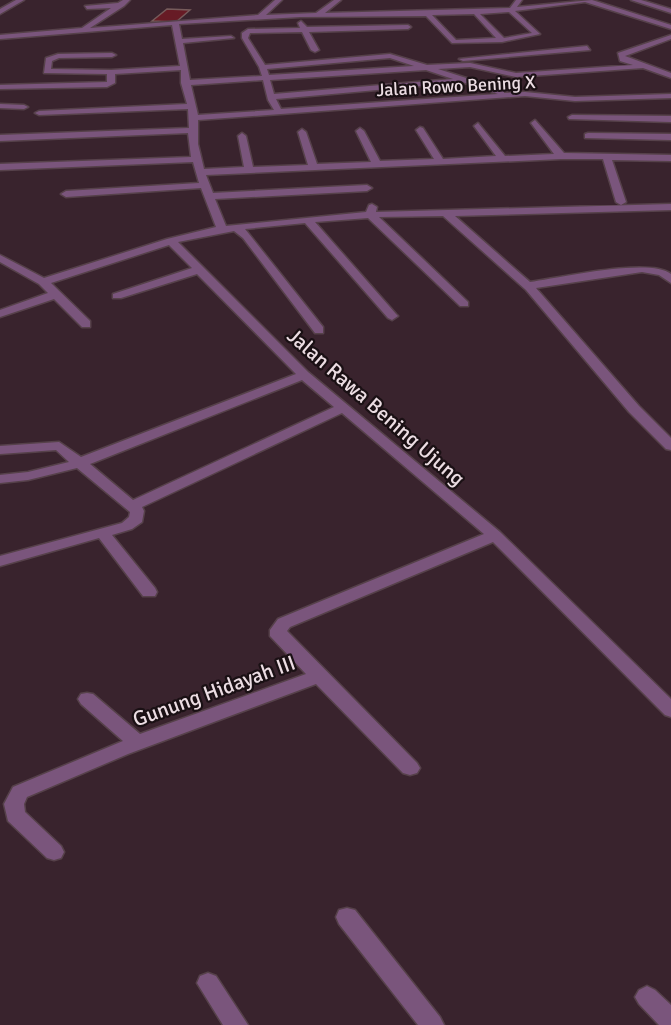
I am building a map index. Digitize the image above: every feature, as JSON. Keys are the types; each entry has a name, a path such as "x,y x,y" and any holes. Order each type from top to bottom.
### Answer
{"street":[{"path":"260,16 279,0"},
{"path":"318,15 338,0"},
{"path":"462,14 477,0"},
{"path":"511,11 519,0"},
{"path":"0,37 260,16 477,14 586,0 670,27"},
{"path":"634,0 671,11"},
{"path":"0,4 19,2"},
{"path":"0,12 19,2"},
{"path":"87,7 124,2"},
{"path":"76,31 124,2"},
{"path":"629,14 661,8"},
{"path":"429,16 454,42 502,40 537,34 511,11"},
{"path":"477,14 502,40"},
{"path":"295,16 306,29 315,50"},
{"path":"175,23 199,165 222,229"},
{"path":"279,112 263,67 244,34 256,30 408,27"},
{"path":"117,38 119,28"},
{"path":"671,37 621,56 623,59 671,76"},
{"path":"179,41 231,38"},
{"path":"470,65 463,58 587,48"},
{"path":"567,50 586,57"},
{"path":"522,54 540,62"},
{"path":"112,55 53,58 49,60 47,70 111,72 182,68"},
{"path":"263,67 386,56 509,95"},
{"path":"596,61 615,68"},
{"path":"308,63 318,76"},
{"path":"185,84 470,65 516,75 640,67"},
{"path":"549,65 567,73"},
{"path":"45,88 55,72"},
{"path":"0,87 45,88 107,85 111,83 111,72"},
{"path":"372,72 402,103"},
{"path":"272,96 462,80"},
{"name":"Jalan Rowo Bening X","path":"192,118 509,95 535,94 575,99 671,96"},
{"path":"0,106 24,107"},
{"path":"39,113 192,118"},
{"path":"621,202 601,156 577,117 671,119"},
{"path":"0,138 192,118"},
{"path":"535,123 561,156"},
{"path":"478,126 502,159"},
{"path":"420,130 441,162"},
{"path":"360,131 377,164"},
{"path":"302,132 313,167"},
{"path":"242,136 249,170"},
{"path":"588,136 671,137"},
{"path":"0,167 199,165 249,170 601,156 669,158 671,169"},
{"path":"66,194 367,188"},
{"path":"43,282 171,241 222,229 308,220 371,210 586,211 671,207"},
{"path":"371,210 464,304"},
{"path":"443,211 528,286 634,409 671,446"},
{"path":"308,220 392,316"},
{"path":"237,228 247,236 319,330"},
{"name":"Jalan Rawa Bening Ujung","path":"171,241 304,375 495,535 671,710"},
{"path":"0,258 43,282 86,324"},
{"path":"0,272 17,267"},
{"path":"117,296 201,269"},
{"path":"528,286 642,269 662,272 671,280"},
{"path":"0,315 54,295"},
{"path":"0,479 28,476 77,464 304,375"},
{"path":"132,506 344,407"},
{"path":"0,450 60,446 77,464 137,512 137,519 127,526 0,561"},
{"path":"103,533 149,592"},
{"name":"Gunung Hidayah III","path":"54,852 15,815 14,804 20,792 138,743 319,676 279,636 278,630 285,622 495,535"},
{"path":"319,676 410,768"},
{"path":"87,699 138,743"},
{"path":"347,917 432,1025"},
{"path":"208,983 236,1025"},
{"path":"647,997 671,1021"}],"building":[{"path":"167,9 190,10 176,22 152,21"}]}
